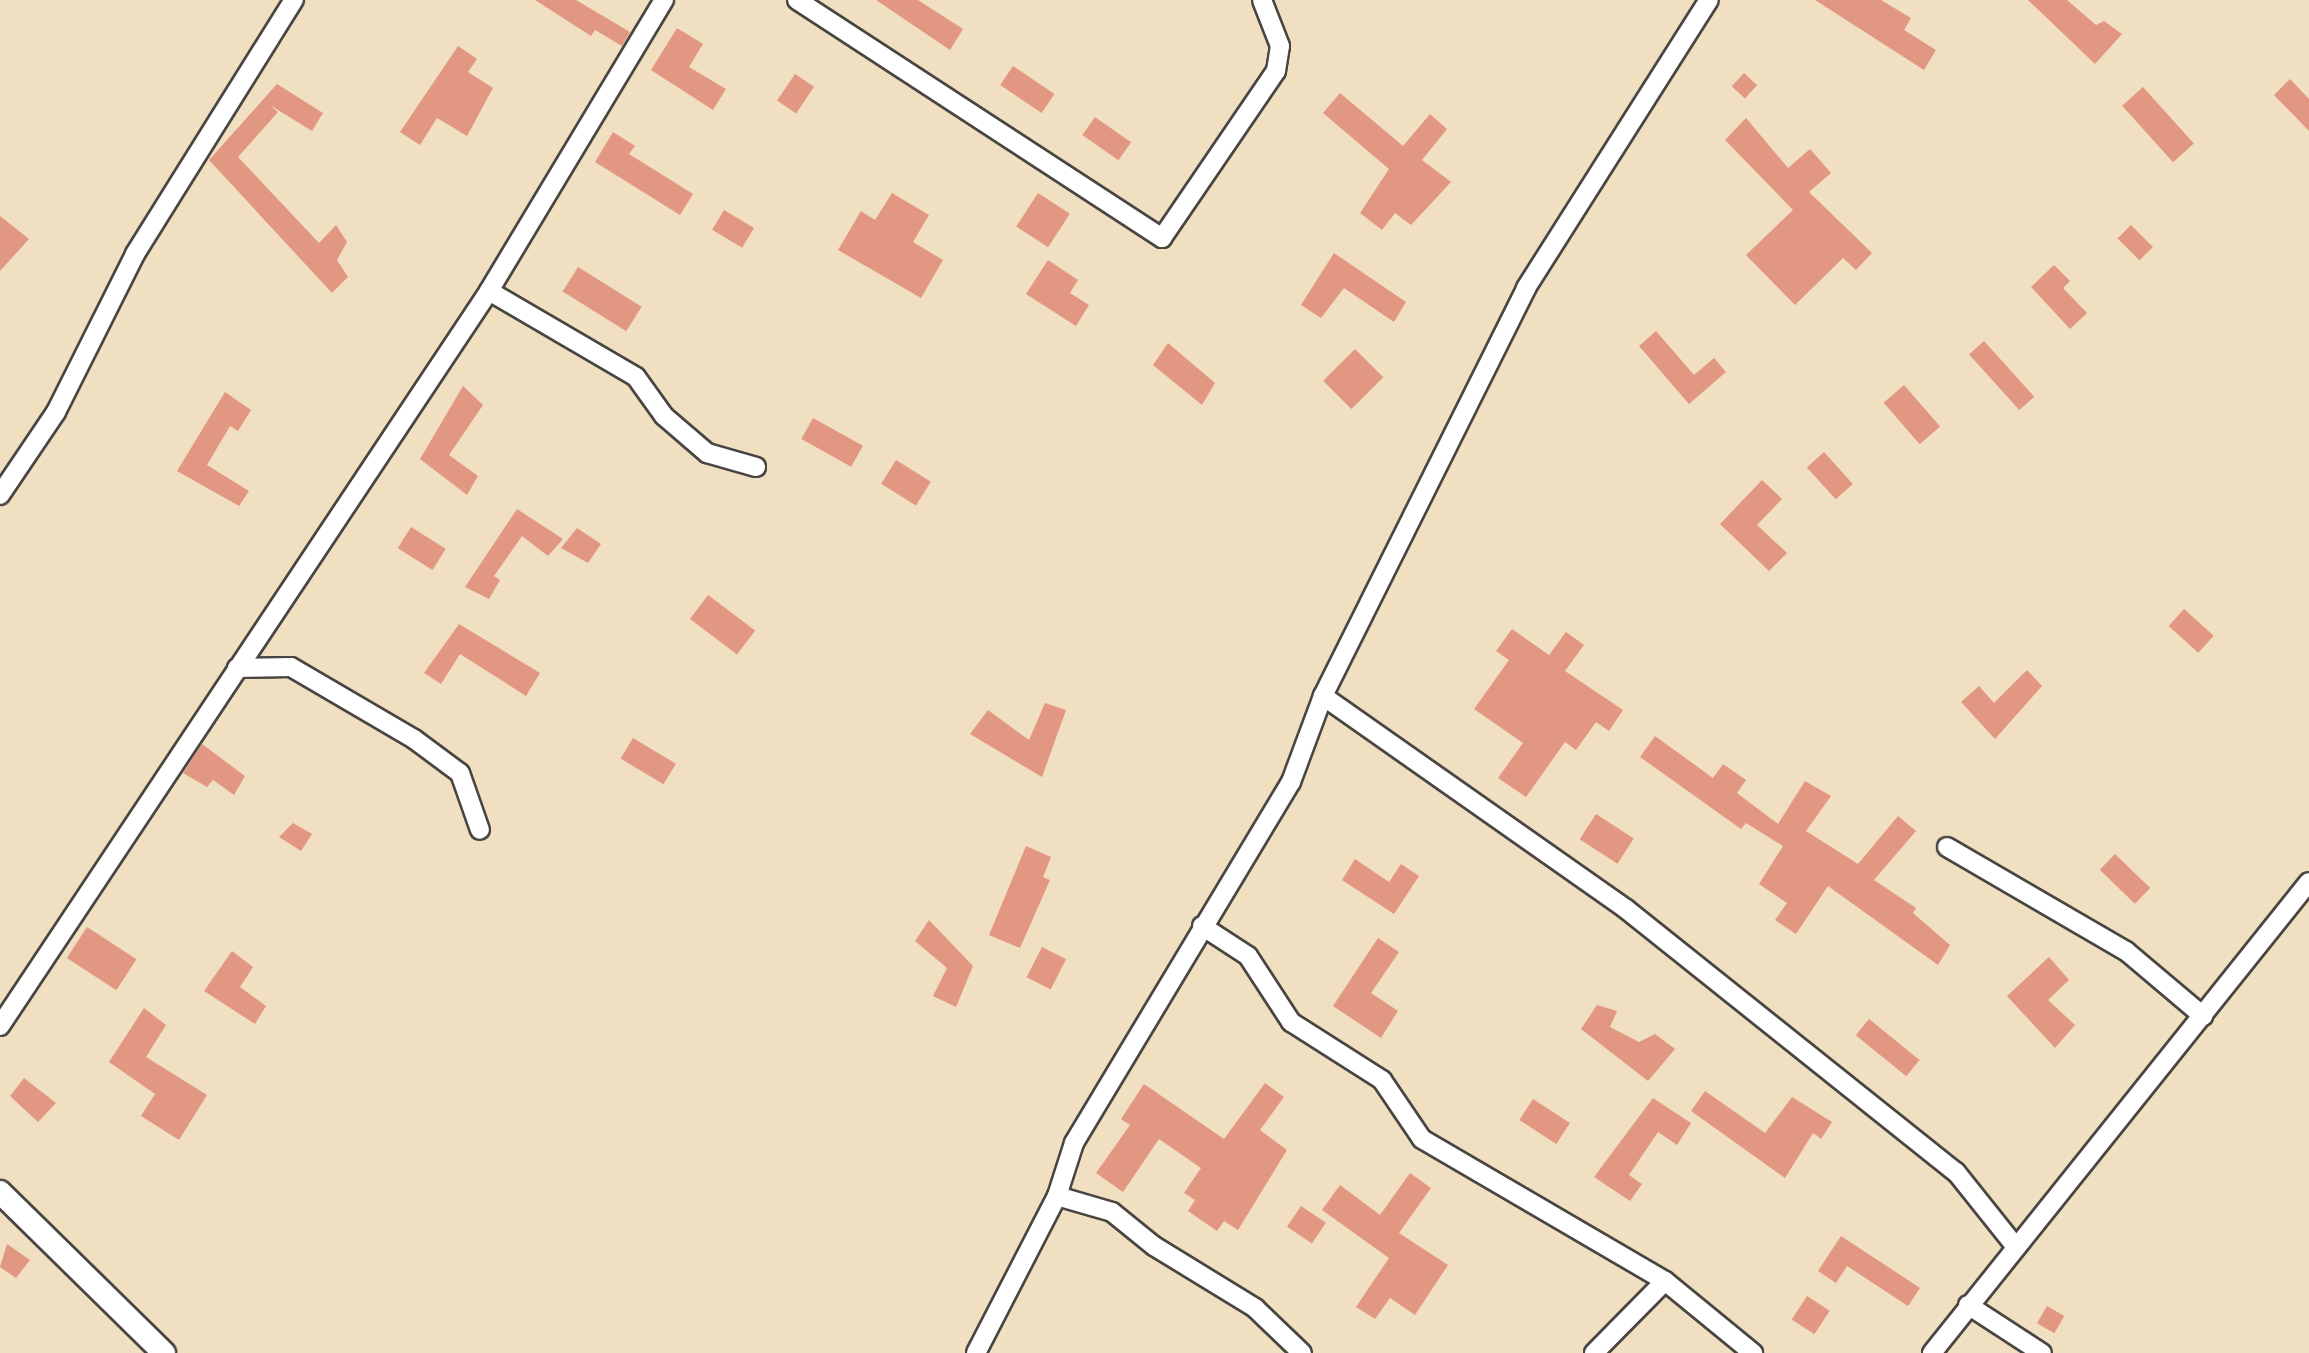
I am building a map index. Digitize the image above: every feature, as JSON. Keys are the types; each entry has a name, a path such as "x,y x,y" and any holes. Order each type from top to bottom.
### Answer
{"street":[{"path":"0,495 56,412 134,254 294,0"},
{"path":"0,1026 489,291 664,0"},
{"path":"797,0 1162,238 1276,71 1280,46 1262,0"},
{"path":"976,1353 1057,1196 1074,1143 1202,926 1265,832 1324,696 1526,288 1709,0"},
{"path":"489,291 636,377 664,416 707,452 756,467"},
{"path":"237,668 291,667 414,739 460,773 480,830"},
{"path":"1324,696 1626,909 1956,1172 2015,1246"},
{"path":"1947,847 2126,951 2203,1016"},
{"path":"1932,1353 2309,882"},
{"path":"1202,926 1248,956 1291,1022 1382,1080 1422,1139 1665,1281 1754,1353"},
{"path":"0,1192 164,1353"},
{"path":"1057,1196 1112,1212 1154,1246 1256,1308 1302,1353"},
{"path":"1594,1353 1665,1281"},
{"path":"1968,1304 2042,1353"}],"building":[{"path":"535,0 576,0 630,32 622,46 595,30 591,36"},
{"path":"876,0 918,0 963,29 950,50"},
{"path":"1815,0 1881,0 1911,18 1904,30 1936,50 1924,70"},
{"path":"2028,0 2067,0 2096,25 2104,21 2122,34 2095,64"},
{"path":"677,28 703,44 689,67 726,89 713,110 651,70"},
{"path":"458,46 477,59 468,72 493,88 467,136 437,118 420,145 400,132"},
{"path":"1013,66 1054,94 1042,113 1000,85"},
{"path":"1744,73 1757,85 1745,98 1732,86"},
{"path":"795,74 814,87 796,113 777,101"},
{"path":"2290,79 2309,99 2309,131 2274,95"},
{"path":"277,84 323,113 312,131 270,105 278,112 238,157 319,243 336,225 347,242 337,260 348,277 332,293 209,160"},
{"path":"2143,87 2194,143 2173,162 2122,106"},
{"path":"1340,93 1403,146 1430,114 1447,129 1422,160 1451,182 1411,225 1395,213 1382,230 1360,213 1389,169 1323,113"},
{"path":"1095,117 1131,142 1118,160 1082,135"},
{"path":"1746,118 1788,168 1810,149 1831,173 1809,192 1872,253 1856,270 1843,258 1795,305 1746,255 1793,210 1725,140"},
{"path":"613,132 635,146 629,154 693,194 680,215 595,162"},
{"path":"892,193 929,215 913,242 943,260 921,298 838,250 861,211 875,220"},
{"path":"1038,193 1070,214 1048,247 1016,227"},
{"path":"724,210 754,228 742,248 712,230"},
{"path":"0,216 29,239 0,271"},
{"path":"2131,225 2153,247 2139,260 2118,238"},
{"path":"1334,253 1406,302 1394,322 1344,288 1321,318 1301,305"},
{"path":"1048,260 1078,280 1070,293 1089,305 1076,326 1026,294"},
{"path":"2054,265 2070,281 2063,288 2087,313 2070,329 2031,287"},
{"path":"578,267 642,307 626,331 563,292"},
{"path":"1656,331 1694,375 1714,358 1726,372 1689,404 1639,346"},
{"path":"1984,341 2034,397 2019,410 1969,354"},
{"path":"1168,343 1215,383 1202,405 1153,365"},
{"path":"1355,349 1383,377 1351,409 1323,381"},
{"path":"1904,385 1940,427 1920,444 1884,403"},
{"path":"463,386 483,405 449,455 478,476 467,495 420,459"},
{"path":"225,392 251,410 238,431 230,426 207,465 249,491 239,506 177,471"},
{"path":"813,418 863,446 851,467 801,439"},
{"path":"1824,452 1853,484 1836,499 1807,467"},
{"path":"896,460 931,482 916,505 881,484"},
{"path":"1762,480 1782,499 1757,525 1787,553 1769,571 1720,524"},
{"path":"517,509 563,539 548,556 522,536 494,576 500,580 489,599 465,587"},
{"path":"411,527 446,549 433,570 398,548"},
{"path":"577,528 601,544 588,563 561,548"},
{"path":"708,595 755,631 737,654 690,619"},
{"path":"2184,609 2214,636 2198,653 2169,626"},
{"path":"459,624 540,673 526,696 460,654 441,684 424,673"},
{"path":"1512,629 1549,655 1566,632 1584,645 1565,671 1623,710 1609,731 1596,722 1576,750 1565,742 1526,797 1498,778 1523,743 1474,709 1509,660 1496,651"},
{"path":"2027,670 2042,686 1995,739 1961,702 1979,686 1994,703"},
{"path":"1045,703 1066,710 1042,777 970,734 988,710 1029,740"},
{"path":"1655,736 1713,778 1723,764 1746,780 1737,793 1778,824 1805,781 1831,796 1806,831 1858,864 1898,816 1916,831 1874,880 1916,908 1913,913 1950,945 1938,965 1828,886 1796,934 1775,920 1787,903 1759,884 1783,846 1746,823 1741,829 1640,757"},
{"path":"633,738 676,764 663,784 621,759"},
{"path":"202,744 245,776 234,795 213,780 207,787 183,773"},
{"path":"1596,814 1634,839 1617,864 1580,839"},
{"path":"293,823 312,834 301,851 279,837"},
{"path":"1026,846 1051,857 1043,877 1050,880 1020,948 989,935"},
{"path":"2115,854 2150,888 2135,904 2100,870"},
{"path":"1355,859 1389,882 1401,864 1419,876 1394,914 1342,880"},
{"path":"929,920 973,966 956,1007 933,996 947,968 915,941"},
{"path":"87,927 136,959 116,990 67,958"},
{"path":"1378,938 1399,952 1371,993 1398,1011 1381,1038 1333,1006"},
{"path":"1042,947 1066,959 1051,990 1027,977"},
{"path":"232,951 253,967 240,987 266,1006 255,1024 204,991"},
{"path":"2049,957 2069,980 2048,1000 2075,1025 2055,1048 2007,996"},
{"path":"1597,1005 1617,1011 1610,1027 1639,1042 1655,1034 1675,1049 1648,1081 1581,1029"},
{"path":"144,1008 166,1025 146,1057 207,1095 179,1140 141,1116 155,1094 109,1062"},
{"path":"1869,1019 1920,1060 1906,1076 1856,1035"},
{"path":"24,1078 56,1103 38,1122 10,1096"},
{"path":"1265,1083 1284,1097 1260,1130 1287,1150 1238,1230 1224,1221 1217,1231 1188,1211 1195,1200 1184,1193 1201,1168 1159,1139 1123,1192 1096,1173 1130,1125 1121,1119 1144,1084 1224,1139"},
{"path":"1705,1091 1765,1133 1792,1097 1832,1122 1821,1139 1813,1133 1785,1178 1691,1111"},
{"path":"1653,1098 1691,1123 1677,1145 1658,1132 1629,1175 1642,1184 1630,1201 1594,1177"},
{"path":"1533,1099 1570,1123 1556,1144 1519,1120"},
{"path":"1410,1173 1431,1188 1399,1233 1448,1265 1415,1315 1390,1298 1375,1319 1356,1307 1389,1258 1322,1210 1340,1185 1380,1215"},
{"path":"1301,1206 1326,1223 1312,1244 1287,1227"},
{"path":"1841,1236 1920,1288 1908,1306 1847,1266 1836,1283 1818,1271"},
{"path":"7,1244 30,1260 16,1278 0,1267"},
{"path":"1807,1296 1830,1311 1814,1334 1792,1319"},
{"path":"2047,1306 2064,1316 2054,1333 2037,1323"}]}
